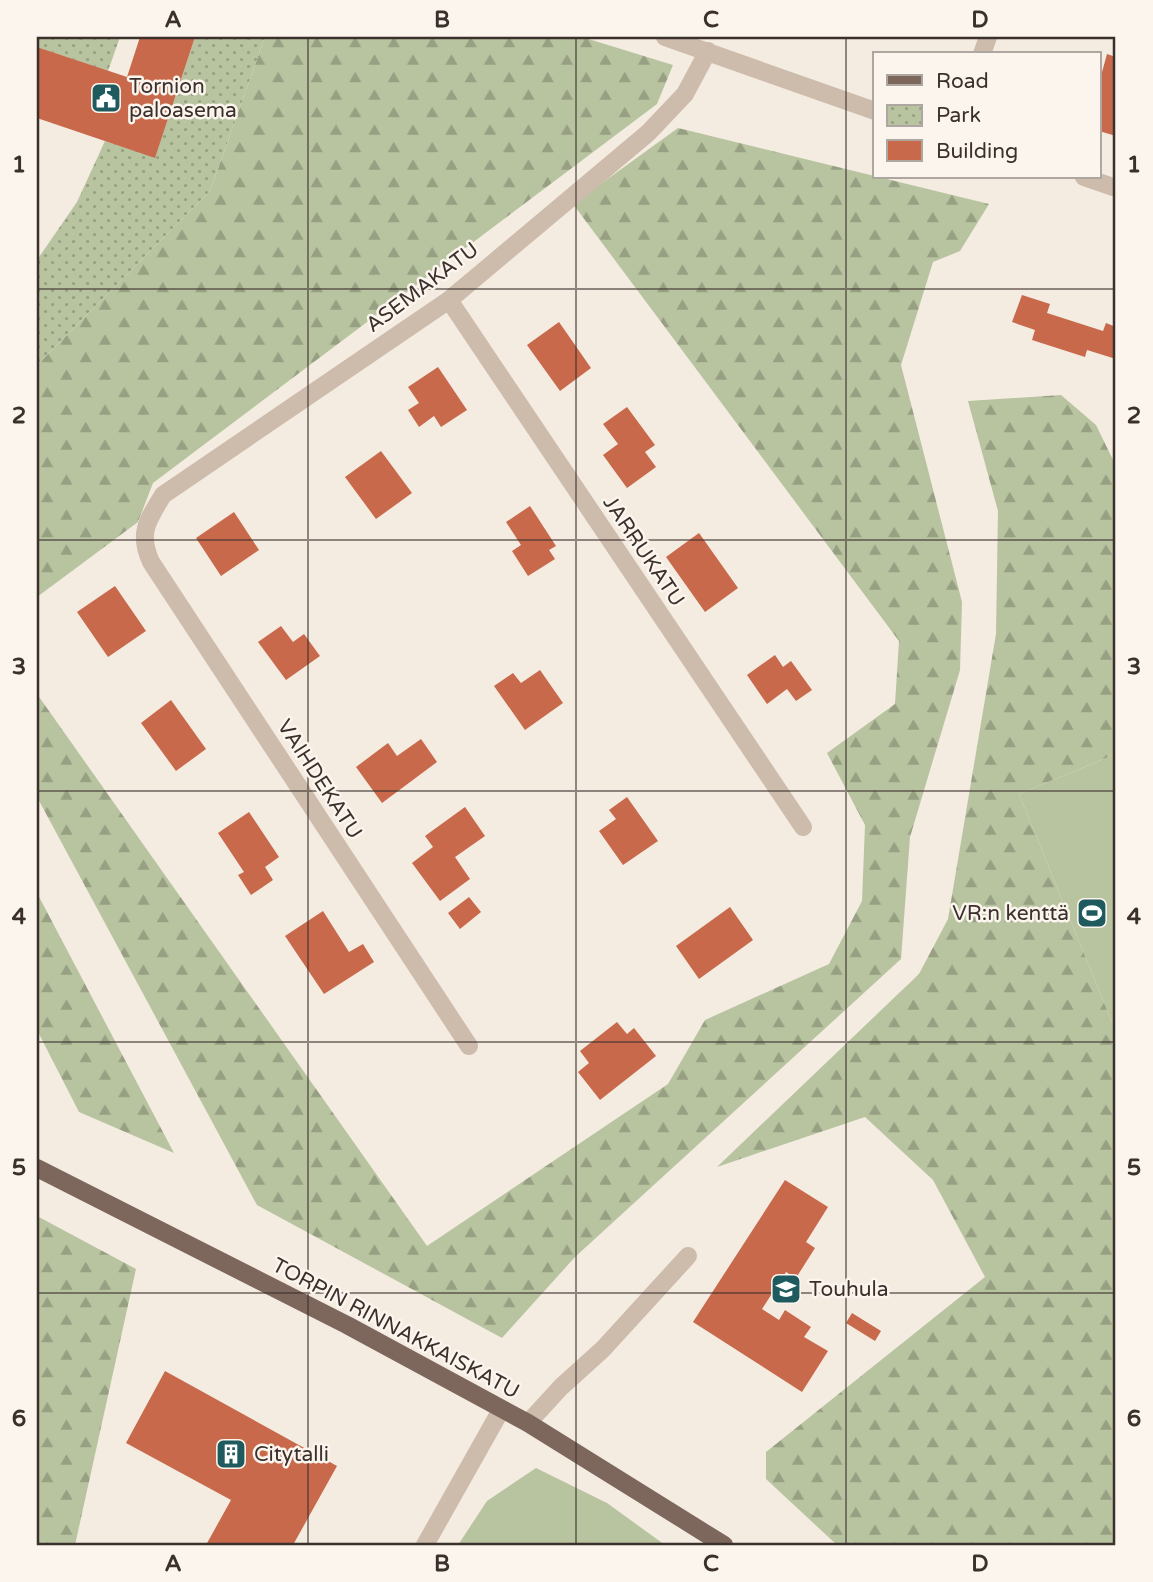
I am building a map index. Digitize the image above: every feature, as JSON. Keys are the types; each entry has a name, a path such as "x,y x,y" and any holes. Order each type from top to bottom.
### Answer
{"main road":[{"name":"TORPIN RINNAKKAISKATU","path":"37,1168 347,1325 528,1423 723,1545"}],"street":[{"path":"665,37 873,110"},
{"name":"ASEMAKATU","path":"144,534 163,495 449,300 648,133 685,93 708,51"},
{"path":"1087,178 1116,188"},
{"name":"JARRUKATU","path":"449,300 803,827"},
{"name":"VAIHDEKATU","path":"144,534 143,545 151,562 469,1046"},
{"path":"528,1423 561,1387 603,1349 688,1256"},
{"path":"425,1545 501,1410"}],"green space":[{"path":"37,37 120,37 108,71 37,47"},
{"path":"195,37 265,37 210,191 37,365 37,260 77,202 105,141 155,157"},
{"path":"265,37 582,37 673,65 657,104 153,483 138,522 37,597 37,365 210,191"},
{"path":"678,128 873,176 873,178 883,178 989,204 960,251 933,262 901,365 962,602 960,670 910,837 901,959 575,1257 502,1338 257,1205 37,797 37,694 427,1246 668,1084 705,1020 829,964 862,901 865,825 827,753 895,704 899,641 573,204"},
{"path":"1061,395 1096,425 1116,466 1116,754 1019,794 1116,1032 1116,1545 837,1545 766,1479 766,1452 985,1277 933,1180 865,1117 717,1167 919,974 948,919 996,634 998,511 968,401"},
{"name":"VR:n kenttä","path":"1116,754 1116,1032 1019,794"},
{"path":"37,893 174,1153 79,1112 37,1030"},
{"path":"37,1216 136,1269 75,1545 37,1545"},
{"path":"536,1468 607,1503 665,1545 458,1545 487,1501"}],"building":[{"name":"Tornion paloasema","path":"140,37 195,37 155,158 37,118 37,47 127,77"},
{"path":"1107,54 1116,57 1116,136 1100,131 1100,79"},
{"path":"1022,295 1050,304 1047,313 1103,331 1106,323 1116,327 1116,359 1087,350 1085,357 1032,340 1035,330 1012,322"},
{"path":"559,322 591,368 560,391 527,345"},
{"path":"438,367 467,410 441,427 434,416 419,427 408,410 419,403 408,387"},
{"path":"627,407 655,445 645,452 656,467 627,488 603,455 618,444 603,424"},
{"path":"381,451 412,493 376,519 345,477"},
{"path":"530,506 556,546 549,550 555,559 528,576 512,551 521,545 506,522"},
{"path":"234,512 259,550 221,576 196,538"},
{"path":"699,533 738,588 705,612 666,557"},
{"path":"115,586 146,631 108,657 77,612"},
{"path":"281,626 293,642 304,634 320,656 286,680 258,642"},
{"path":"775,655 783,667 791,661 812,690 796,701 787,689 767,704 747,675"},
{"path":"540,670 563,703 525,730 494,686 513,673 521,683"},
{"path":"171,700 206,749 176,771 141,723"},
{"path":"421,739 437,762 382,803 356,767 388,743 397,756"},
{"path":"627,797 658,841 623,865 599,831 616,819 609,810"},
{"path":"465,807 485,836 455,857 470,879 440,901 412,863 433,847 425,836"},
{"path":"249,812 279,857 265,867 273,880 251,895 238,875 244,872 218,833"},
{"path":"469,897 481,912 460,929 448,913"},
{"path":"730,907 753,940 699,979 676,946"},
{"path":"323,911 349,952 363,944 374,962 324,994 285,936"},
{"path":"617,1022 627,1034 634,1028 656,1056 600,1100 578,1072 589,1063 580,1051"},
{"path":"785,1180 828,1207 806,1242 815,1248 796,1278 786,1272 762,1309 779,1320 785,1310 811,1327 804,1337 828,1351 802,1392 693,1322"},
{"path":"852,1313 881,1331 875,1341 846,1323"},
{"name":"Citytalli","path":"165,1371 337,1466 293,1545 206,1545 231,1500 126,1443"}],"place":[{"name":"Tornion paloasema","path":"106,98"},
{"name":"VR:n kenttä","path":"1092,913"},
{"name":"Touhula","path":"786,1289"},
{"name":"Citytalli","path":"231,1454"}]}
